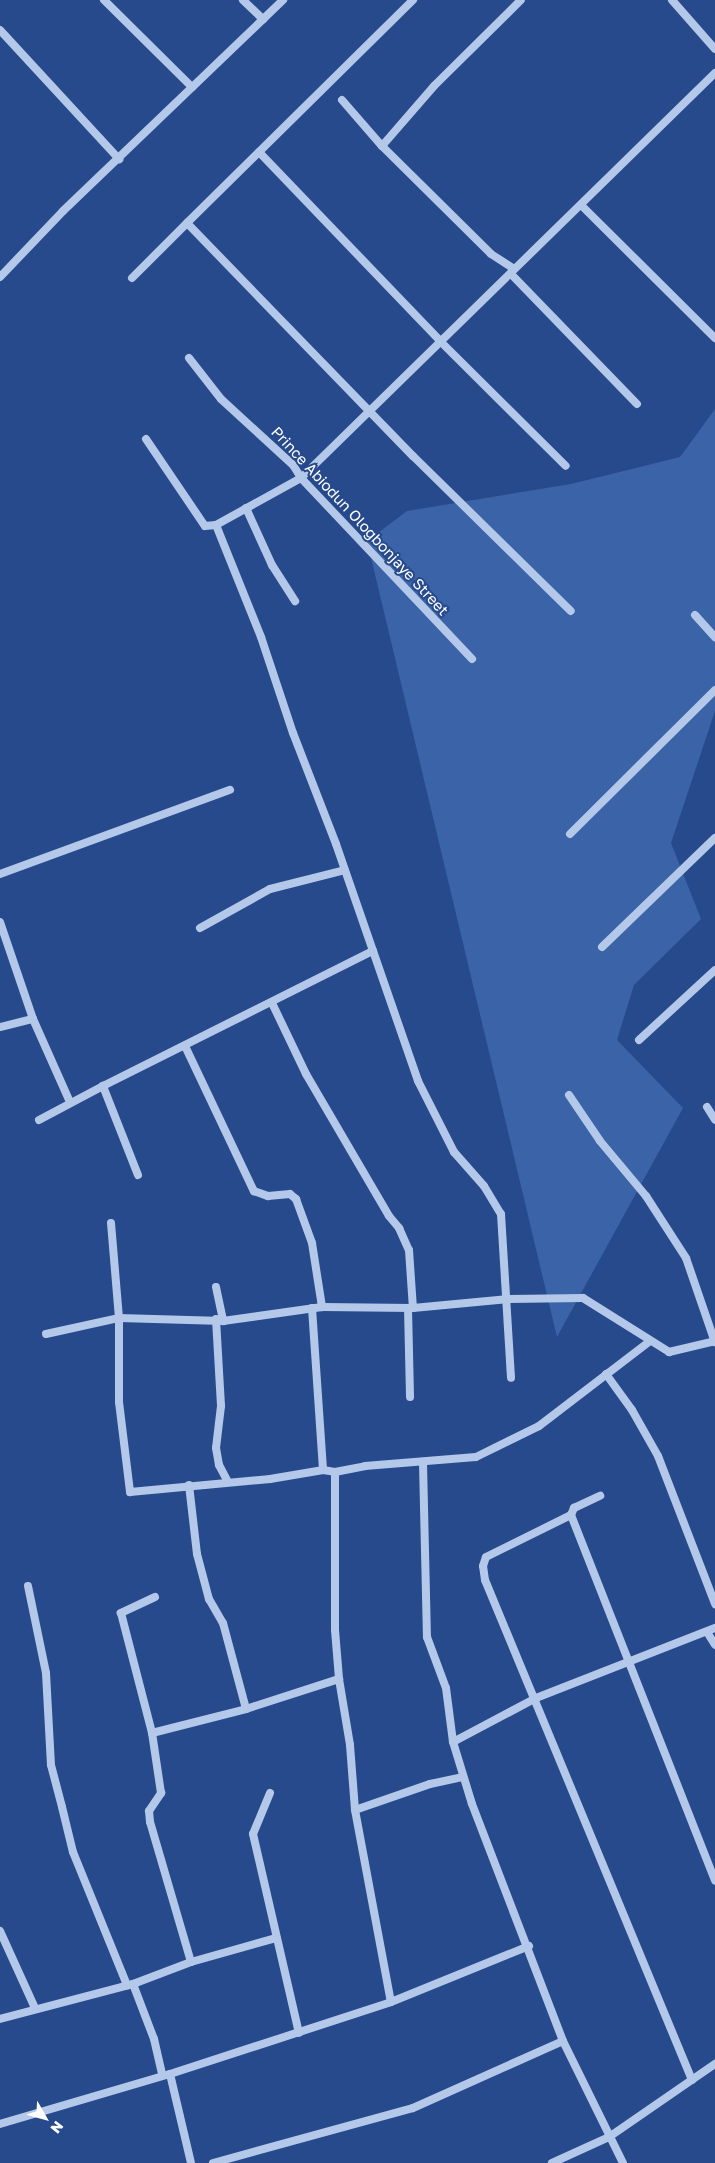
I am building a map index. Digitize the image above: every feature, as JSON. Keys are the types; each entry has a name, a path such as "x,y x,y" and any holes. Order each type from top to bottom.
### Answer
{"street":[{"path":"104,0 192,87"},
{"path":"243,0 263,19"},
{"path":"0,277 283,0"},
{"path":"132,278 413,0"},
{"path":"382,146 434,86 522,0"},
{"path":"673,0 715,49"},
{"path":"0,30 119,159"},
{"path":"146,439 205,526 216,525 300,478 368,409 513,272 715,73"},
{"path":"342,100 382,146 491,254 513,272 637,404"},
{"path":"259,152 440,342 566,466"},
{"path":"581,205 715,338"},
{"path":"187,223 368,409 571,610"},
{"name":"Prince Abiodun Ologbonjaye Street","path":"189,358 221,399 293,465 300,478 472,659"},
{"path":"246,508 272,564 295,602"},
{"path":"216,525 261,637 345,870 418,1081 454,1152 484,1186 501,1214 509,1299 511,1378"},
{"path":"695,615 715,637"},
{"path":"570,834 715,690"},
{"path":"0,874 230,790"},
{"path":"602,947 715,838"},
{"path":"200,928 270,889 345,870"},
{"path":"0,922 34,1020 70,1102"},
{"path":"39,1120 70,1102 373,951"},
{"path":"639,1040 715,970"},
{"path":"272,1003 306,1074 389,1216 399,1228 408,1250 410,1397"},
{"path":"0,1027 34,1020"},
{"path":"185,1046 254,1191 268,1196 290,1194 296,1199 312,1243 322,1307"},
{"path":"103,1086 138,1175"},
{"path":"46,1334 119,1318 219,1320 322,1307 410,1308 509,1299 590,1299 649,1342 674,1352 715,1342 686,1258 646,1196 600,1141 569,1095"},
{"path":"707,1107 715,1120"},
{"path":"112,1223 119,1318 119,1402 130,1492 323,1470 335,1472 365,1466 423,1463 476,1457 539,1426 649,1342"},
{"path":"216,1287 219,1320 221,1406 216,1448 219,1465 228,1482"},
{"path":"312,1308 323,1470"},
{"path":"606,1374 632,1410 658,1456 715,1604"},
{"path":"423,1463 427,1637 446,1688 453,1742 463,1777 529,1946 563,2041 623,2163"},
{"path":"335,1472 335,1630 339,1679 350,1745 355,1810 391,2002"},
{"path":"190,1485 197,1554 209,1599 223,1623 246,1709"},
{"path":"600,1496 574,1508 571,1515 486,1557 483,1566 485,1580 536,1698 652,1989 692,2080"},
{"path":"571,1515 627,1664 715,1881"},
{"path":"28,1586 46,1673 51,1765 73,1852 154,2039 191,2163"},
{"path":"155,1597 121,1613 152,1733 161,1793 149,1811 150,1822 191,1962"},
{"path":"453,1742 536,1698 711,1630 715,1645"},
{"path":"152,1733 246,1709 339,1679"},
{"path":"355,1810 430,1784 463,1777"},
{"path":"270,1793 254,1834 299,2033"},
{"path":"0,1931 35,2008"},
{"path":"0,2018 130,1984 191,1962 276,1938"},
{"path":"0,2124 299,2033 391,2002 529,1946"},
{"path":"213,2163 413,2108 563,2041"},
{"path":"552,2163 610,2137 715,2064"}],"shaded area":[{"path":"715,409 715,711 671,843 701,919 634,985 617,1040 683,1108 557,1337 367,541 407,511 571,484 680,457"}]}
